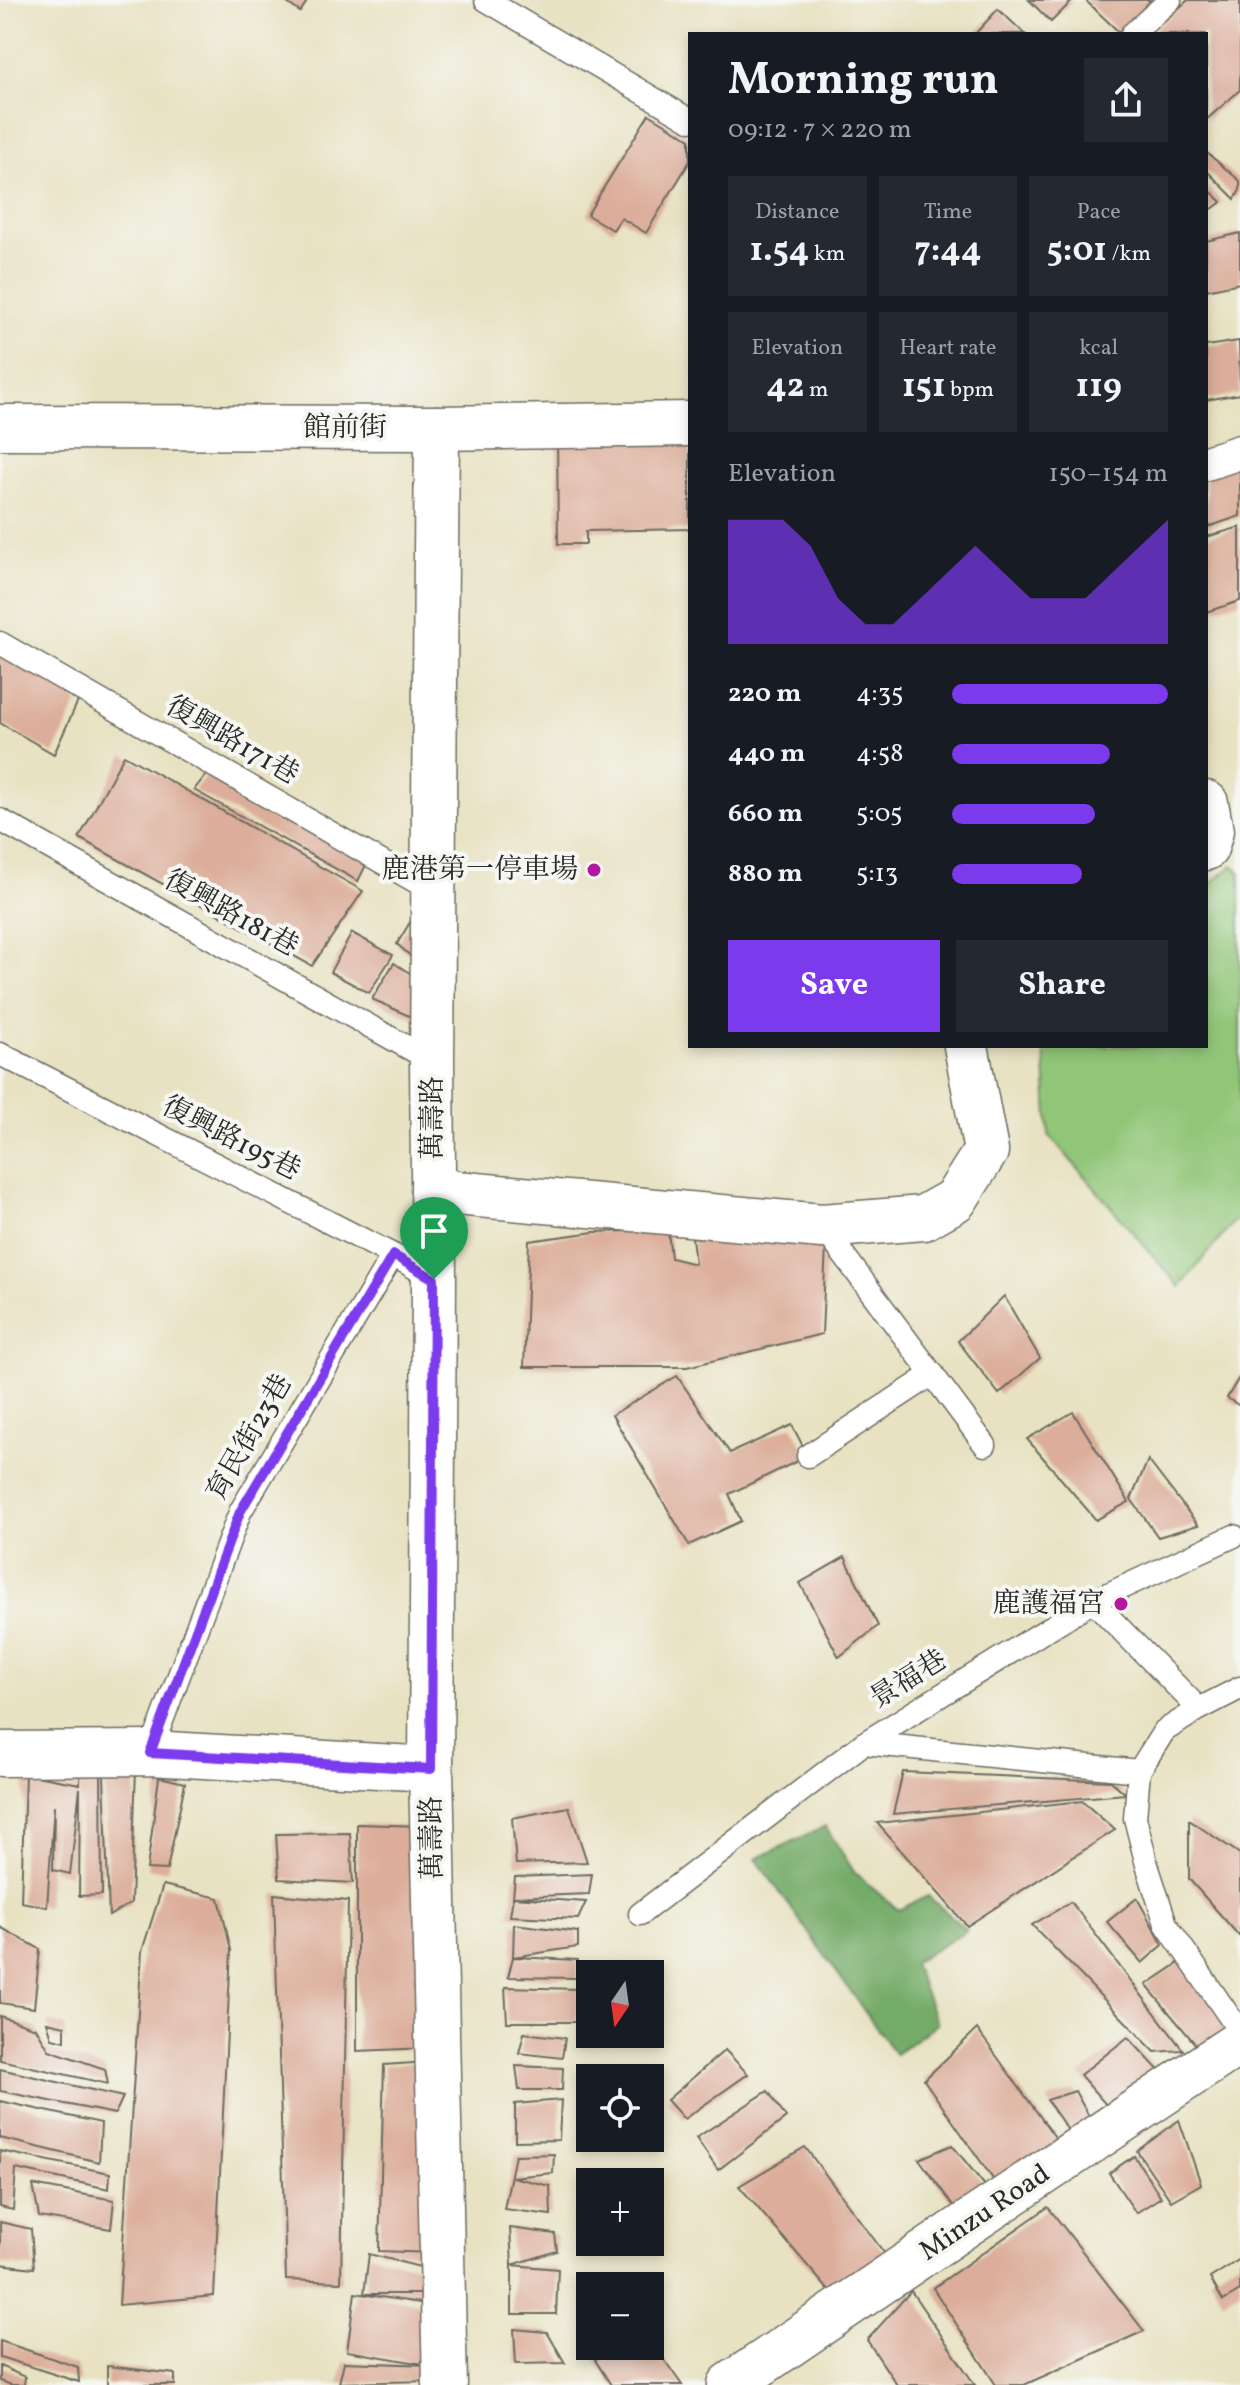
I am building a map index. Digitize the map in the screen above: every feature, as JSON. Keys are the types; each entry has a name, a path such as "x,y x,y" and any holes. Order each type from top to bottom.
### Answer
{"street":[{"name":"館前街","path":"0,427 437,428 688,424"},
{"name":"萬壽路","path":"437,428 431,1769 445,2385"},
{"path":"1208,462 1240,452"},
{"path":"1208,814 1211,831 1208,841"},
{"path":"433,1191 822,1226 923,1218 955,1200 986,1151 966,1048"},
{"path":"0,1754 150,1753 431,1769"},
{"name":"Minzu Road","path":"730,2385 1240,2042"}],"lane":[{"path":"1134,32 1170,0"},
{"path":"497,3 688,119"},
{"name":"復興路171巷","path":"0,643 434,892"},
{"name":"復興路181巷","path":"0,820 432,1061"},
{"name":"復興路195巷","path":"0,1054 393,1255 434,1279"},
{"path":"822,1226 985,1445"},
{"name":"育民街23巷","path":"150,1753 240,1512 393,1255"},
{"path":"808,1456 933,1374"},
{"name":"景福巷","path":"640,1914 864,1743 1093,1601 1234,1536"},
{"path":"1093,1601 1199,1709"},
{"path":"1240,1688 1164,1731 1139,1771 1135,1818 1166,1924 1240,2032"},
{"path":"864,1743 1139,1771"}],"green space":[{"path":"1233,865 1240,873 1240,1215 1180,1287 1049,1135 1044,1048 1208,1048 1208,886"},
{"path":"825,1826 855,1873 898,1910 928,1896 967,1930 913,1963 937,2024 895,2054 756,1859"}],"building":[{"path":"283,0 308,0 300,12"},
{"path":"1029,0 1073,0 1051,22"},
{"path":"1085,0 1151,0 1119,32"},
{"path":"1188,0 1240,0 1240,90 1208,118 1208,32 1151,32"},
{"path":"998,9 1023,32 977,32"},
{"path":"649,114 688,138 688,164 646,233 621,218 613,230 587,215"},
{"path":"1208,154 1240,181 1240,190 1235,199 1208,172"},
{"path":"1208,189 1222,202 1208,212"},
{"path":"1240,233 1240,283 1208,290 1208,241"},
{"path":"1239,341 1240,394 1208,400 1208,346"},
{"path":"557,429 688,442 688,529 586,531 586,544 558,544"},
{"path":"1240,463 1240,516 1208,527 1208,473"},
{"path":"1240,527 1240,601 1208,611 1208,536"},
{"path":"0,651 78,701 54,754 0,723"},
{"path":"124,755 363,891 312,966 79,838"},
{"path":"209,771 368,861 358,881 194,790"},
{"path":"421,904 425,969 397,944"},
{"path":"352,933 393,955 369,993 330,972"},
{"path":"394,963 425,983 424,1023 372,999"},
{"path":"668,1230 671,1258 695,1264 692,1237 826,1245 822,1334 687,1367 524,1367 529,1241 594,1232"},
{"path":"1004,1296 1040,1358 999,1394 958,1341"},
{"path":"677,1376 730,1453 792,1425 808,1456 729,1494 741,1521 689,1545 612,1415"},
{"path":"1240,1376 1240,1406 1227,1398"},
{"path":"1073,1412 1129,1502 1096,1520 1027,1439"},
{"path":"1148,1460 1198,1525 1158,1537 1131,1499"},
{"path":"845,1557 878,1626 839,1657 800,1583"},
{"path":"80,1764 101,1765 102,1895 79,1896 80,1788 70,1874 53,1870 54,1805 47,1907 21,1902 25,1774 80,1784"},
{"path":"136,1769 131,1903 109,1916 104,1775"},
{"path":"903,1772 1111,1781 1126,1794 893,1814"},
{"path":"159,1777 185,1783 167,1870 147,1869"},
{"path":"1082,1801 1115,1830 967,1926 877,1823"},
{"path":"569,1807 587,1862 516,1864 512,1818"},
{"path":"1189,1820 1240,1854 1240,1937 1189,1879"},
{"path":"357,1824 423,1826 428,2048 357,2051"},
{"path":"350,1833 353,1883 279,1879 276,1834"},
{"path":"592,1874 589,1894 513,1897 515,1877"},
{"path":"163,1885 219,1898 231,1950 214,2296 119,2305 142,1951"},
{"path":"274,1894 348,1901 341,2282 286,2280"},
{"path":"513,1897 586,1902 578,1919 510,1916"},
{"path":"1137,1898 1163,1945 1142,1963 1107,1922"},
{"path":"1071,1902 1183,2050 1155,2052 1032,1925"},
{"path":"514,1924 578,1932 578,1947 513,1957"},
{"path":"0,1927 40,1949 34,2008 0,2003"},
{"path":"513,1957 578,1960 576,1978 508,1977"},
{"path":"1188,1957 1236,2026 1202,2052 1146,1985"},
{"path":"505,1987 576,1989 576,2022 507,2022"},
{"path":"0,2016 36,2028 49,2050 105,2069 108,2084 0,2060"},
{"path":"47,2022 65,2026 65,2041 52,2038"},
{"path":"977,2029 1062,2147 1000,2189 924,2080"},
{"path":"524,2033 565,2038 562,2058 519,2053"},
{"path":"1128,2037 1164,2076 1114,2114 1080,2075"},
{"path":"725,2050 748,2074 684,2119 667,2100"},
{"path":"428,2062 432,2253 379,2251 384,2065"},
{"path":"516,2066 563,2068 562,2090 519,2090"},
{"path":"0,2069 123,2097 115,2114 0,2091"},
{"path":"768,2091 786,2118 718,2170 696,2138"},
{"path":"1075,2091 1091,2120 1072,2136 1047,2100"},
{"path":"561,2100 559,2140 515,2141 515,2104"},
{"path":"0,2101 101,2123 99,2162 0,2138"},
{"path":"1179,2120 1201,2184 1171,2201 1137,2151"},
{"path":"952,2145 999,2203 967,2224 919,2159"},
{"path":"805,2147 891,2262 837,2300 739,2186"},
{"path":"0,2151 110,2173 109,2189 16,2169 13,2210 0,2207"},
{"path":"554,2154 553,2173 512,2177 550,2186 551,2215 504,2209 515,2155"},
{"path":"1134,2156 1161,2197 1136,2213 1109,2173"},
{"path":"33,2185 114,2200 111,2229 39,2217"},
{"path":"1048,2207 1144,2331 1024,2385 996,2385 933,2288"},
{"path":"0,2222 31,2229 34,2268 0,2264"},
{"path":"510,2228 555,2234 557,2251 512,2265"},
{"path":"369,2254 428,2269 425,2294 364,2294"},
{"path":"1240,2259 1240,2291 1223,2301 1210,2278"},
{"path":"512,2265 558,2269 556,2314 512,2314"},
{"path":"911,2291 975,2385 897,2385 867,2340"},
{"path":"355,2293 427,2304 429,2365 347,2351"},
{"path":"514,2329 547,2332 565,2363 516,2364"},
{"path":"0,2341 78,2367 79,2382 0,2357"},
{"path":"595,2360 664,2360 682,2385 611,2385"},
{"path":"344,2362 429,2365 428,2381 339,2383"},
{"path":"0,2366 25,2377 24,2385 0,2381"},
{"path":"107,2366 175,2374 175,2385 107,2385"}],"place":[{"name":"鹿港第一停車場","path":"594,870"},
{"name":"鹿護福宮","path":"1121,1604"}],"route":[{"path":"393,1255 434,1279 431,1769 150,1753 240,1512 342,1340 393,1255"}]}
